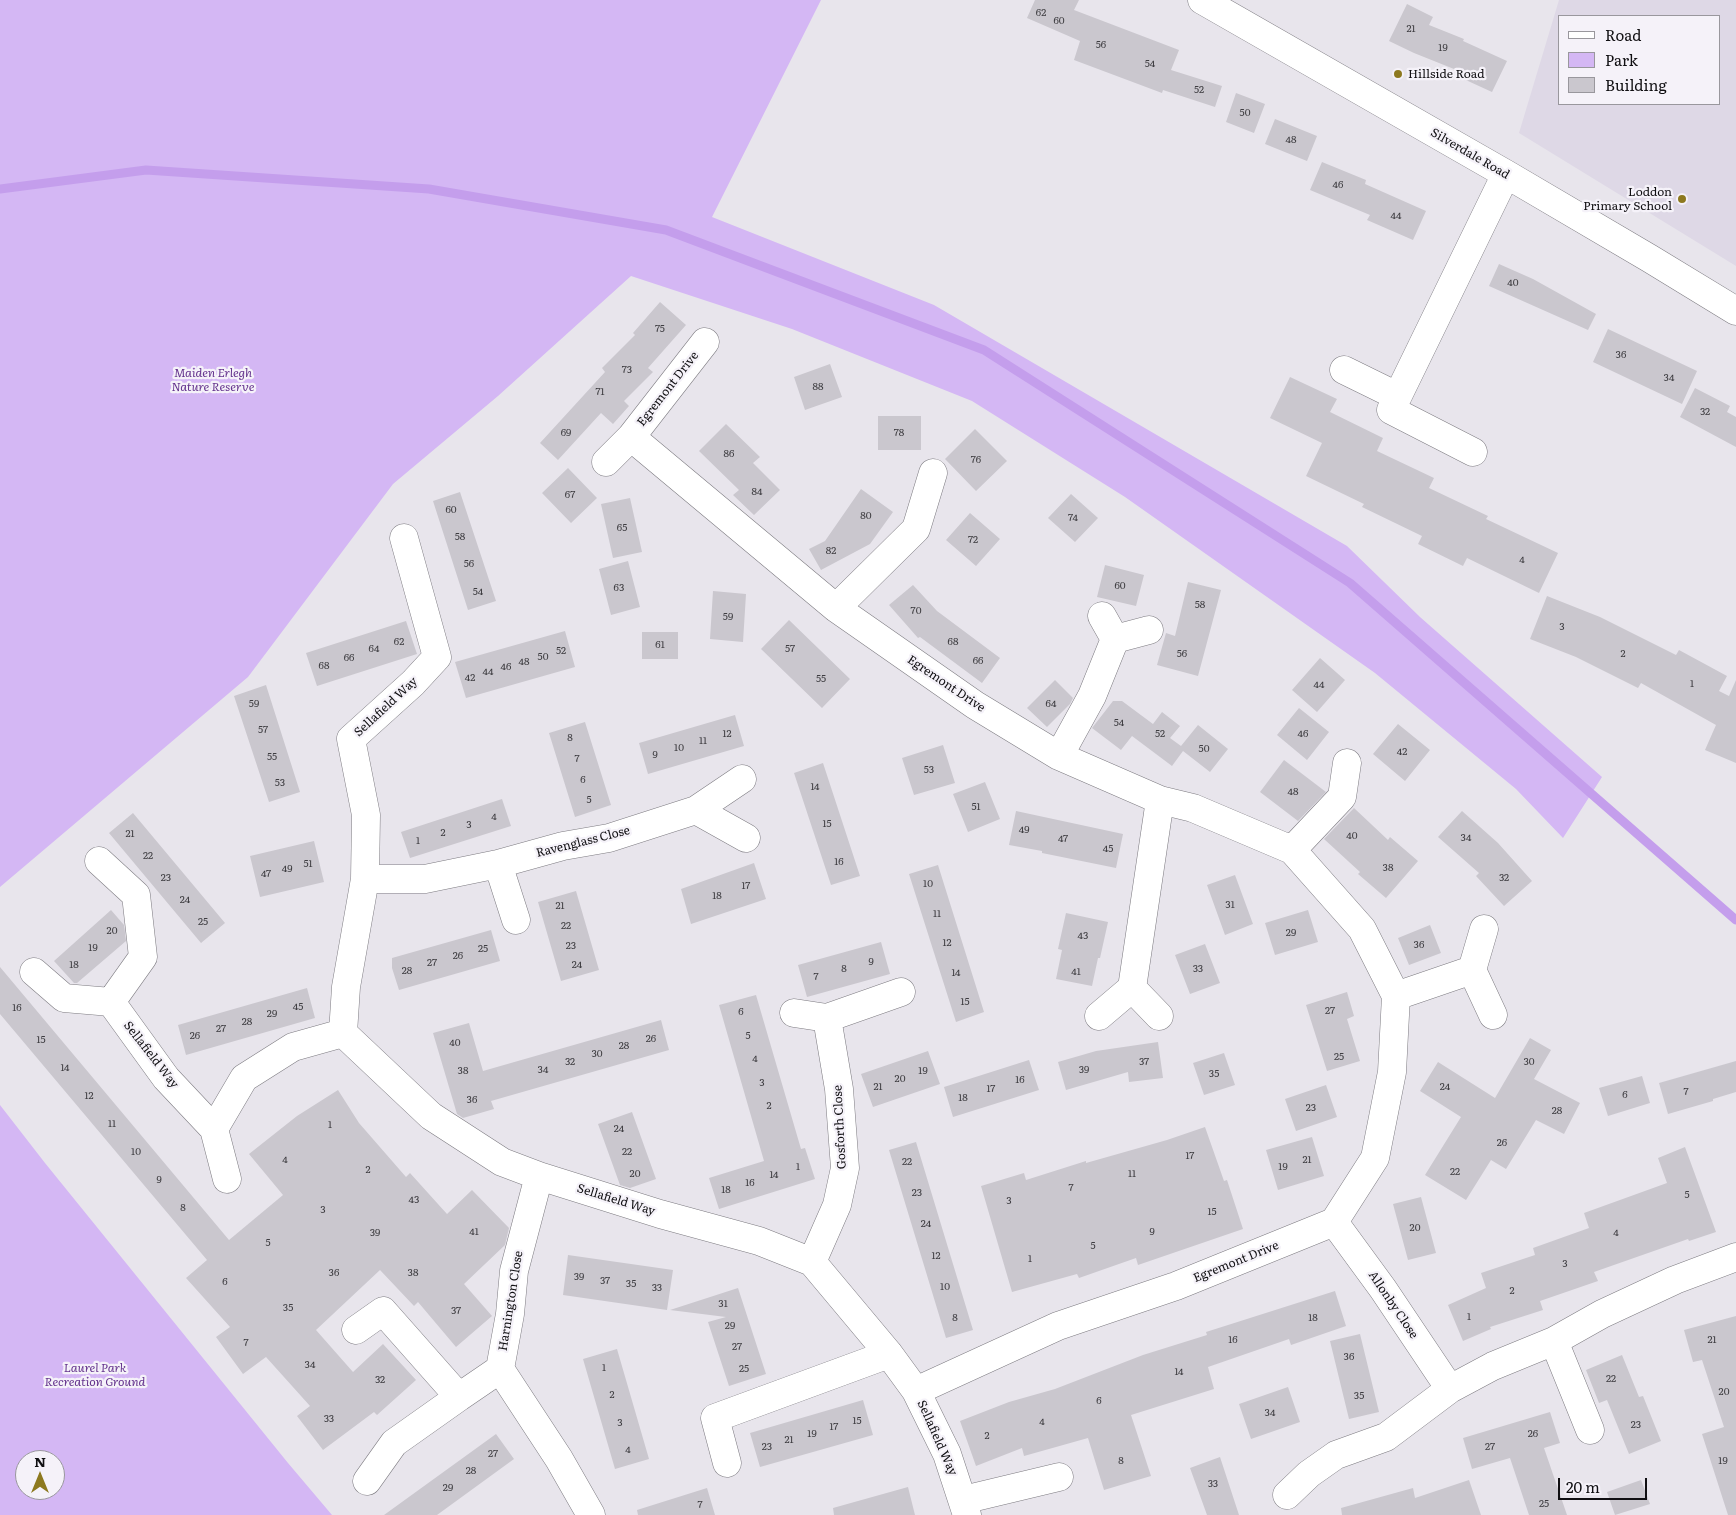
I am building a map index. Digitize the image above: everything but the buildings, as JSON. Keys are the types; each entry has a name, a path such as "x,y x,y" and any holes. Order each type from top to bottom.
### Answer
{"street":[{"name":"Silverdale Road","path":"1202,0 1232,8 1736,311"},
{"path":"1473,452 1391,410 1506,174"},
{"name":"Egremont Drive","path":"606,462 631,437 705,342"},
{"path":"1344,370 1397,396"},
{"name":"Egremont Drive","path":"631,437 836,608 975,704 1059,756 1160,800 1193,808 1292,850 1362,929 1396,996 1392,1072 1375,1158 1334,1222 1176,1286 1058,1326 916,1391"},
{"path":"836,608 916,528 932,473"},
{"name":"Sellafield Way","path":"404,538 436,657 413,683 351,739 366,815 365,879 346,987 343,1033 431,1116 502,1162 539,1176 660,1214 759,1241 812,1262 889,1354 916,1391 947,1454 965,1508 1059,1477"},
{"path":"1059,756 1092,696 1109,628 1148,630"},
{"path":"1292,850 1342,797 1347,763"},
{"name":"Ravenglass Close","path":"365,879 426,879 498,864 564,846 609,838 696,810 742,779"},
{"path":"1099,1016 1132,988 1160,800"},
{"path":"696,810 746,838"},
{"path":"34,972 64,998 110,1002 143,957 136,895 100,861"},
{"path":"498,864 516,920"},
{"path":"1484,929 1472,970 1493,1015"},
{"path":"1396,996 1472,970"},
{"path":"1132,988 1159,1016"},
{"path":"794,1013 826,1018 901,992"},
{"name":"Sellafield Way","path":"110,1002 166,1078 214,1129 227,1179"},
{"name":"Gosforth Close","path":"812,1262 837,1205 845,1168 839,1089 826,1018"},
{"path":"214,1129 244,1078 293,1047 343,1033"},
{"name":"Harnington Close","path":"539,1176 514,1271 510,1314 500,1369 558,1459 591,1515"},
{"name":"Allonby Close","path":"1334,1222 1383,1289 1450,1389"},
{"path":"1288,1495 1309,1474 1336,1455 1386,1437 1450,1389 1493,1366 1554,1341 1602,1314 1666,1284 1736,1257"},
{"path":"356,1330 383,1311 459,1397"},
{"path":"1554,1341 1590,1430"},
{"path":"727,1463 715,1418 889,1354"},
{"name":"Harnington Close","path":"367,1481 394,1443 500,1369"}],"shaded area":[{"name":"Loddon Primary School","path":"1559,0 1736,0 1736,266 1519,133"}],"green space":[{"name":"Maiden Erlegh Nature Reserve","path":"0,0 821,0 712,217 934,305 1347,546 1420,617 1602,777 1563,838 1516,789 1375,673 1125,497 972,401 792,329 631,276 498,396 393,484 248,677 0,887"},
{"name":"Laurel Park Recreation Ground","path":"0,1105 45,1163 332,1515 0,1515"}],"waterway":[{"path":"0,189 146,170 429,189 666,230 984,350 1350,583 1736,920"}],"place":[{"name":"Hillside Road","path":"1398,74"},
{"name":"Loddon Primary School","path":"1682,199"}]}
